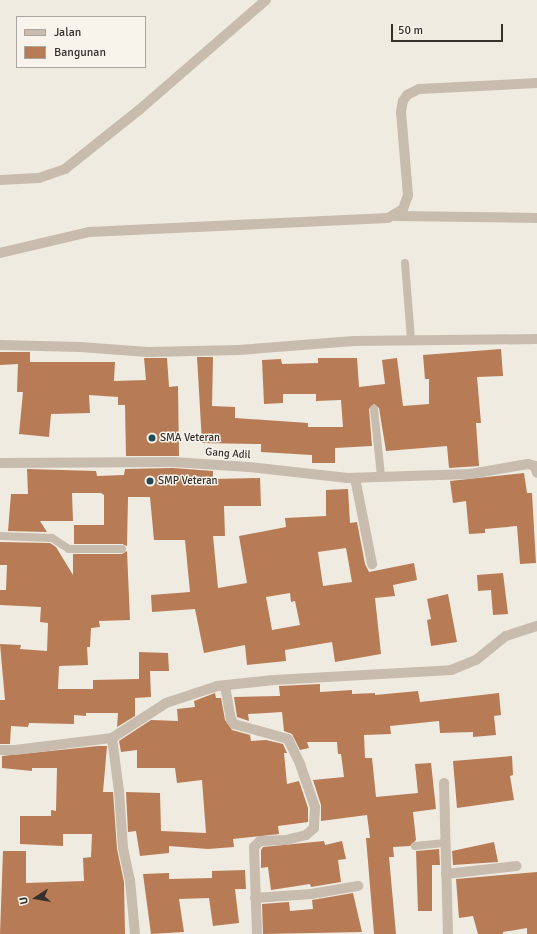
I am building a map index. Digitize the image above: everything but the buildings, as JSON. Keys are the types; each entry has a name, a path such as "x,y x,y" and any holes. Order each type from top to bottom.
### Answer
{"street":[{"path":"0,180 39,178 65,169 139,110 266,0"},
{"path":"394,216 403,209 408,195 401,112 403,101 407,95 419,89 537,83"},
{"path":"0,253 89,232 268,222 376,220 394,216 537,218"},
{"path":"0,345 80,346 148,352 239,350 354,341 537,339"},
{"name":"Gang Adil","path":"0,462 173,462 249,467 355,478 430,474 476,474 528,464 535,466 537,473"},
{"path":"355,478 372,564"},
{"path":"0,750 22,749 112,738 166,703 225,686 274,680 452,670 476,660 506,636 537,626"},
{"path":"225,686 231,719 234,724 288,739 300,764 315,807 314,828 306,835 256,844 253,855 256,934"},
{"path":"112,738 119,791 122,848 130,880 135,934"},
{"path":"444,783 448,934"},
{"path":"446,874 517,866"},
{"path":"255,898 311,894 358,886"}],"lane":[{"path":"405,263 411,340"},
{"path":"374,409 381,476"},
{"path":"0,536 52,538 69,549 122,548"},
{"path":"415,846 445,843"}],"place":[{"name":"SMA Veteran","path":"152,438"},
{"name":"SMP Veteran","path":"150,481"}]}
